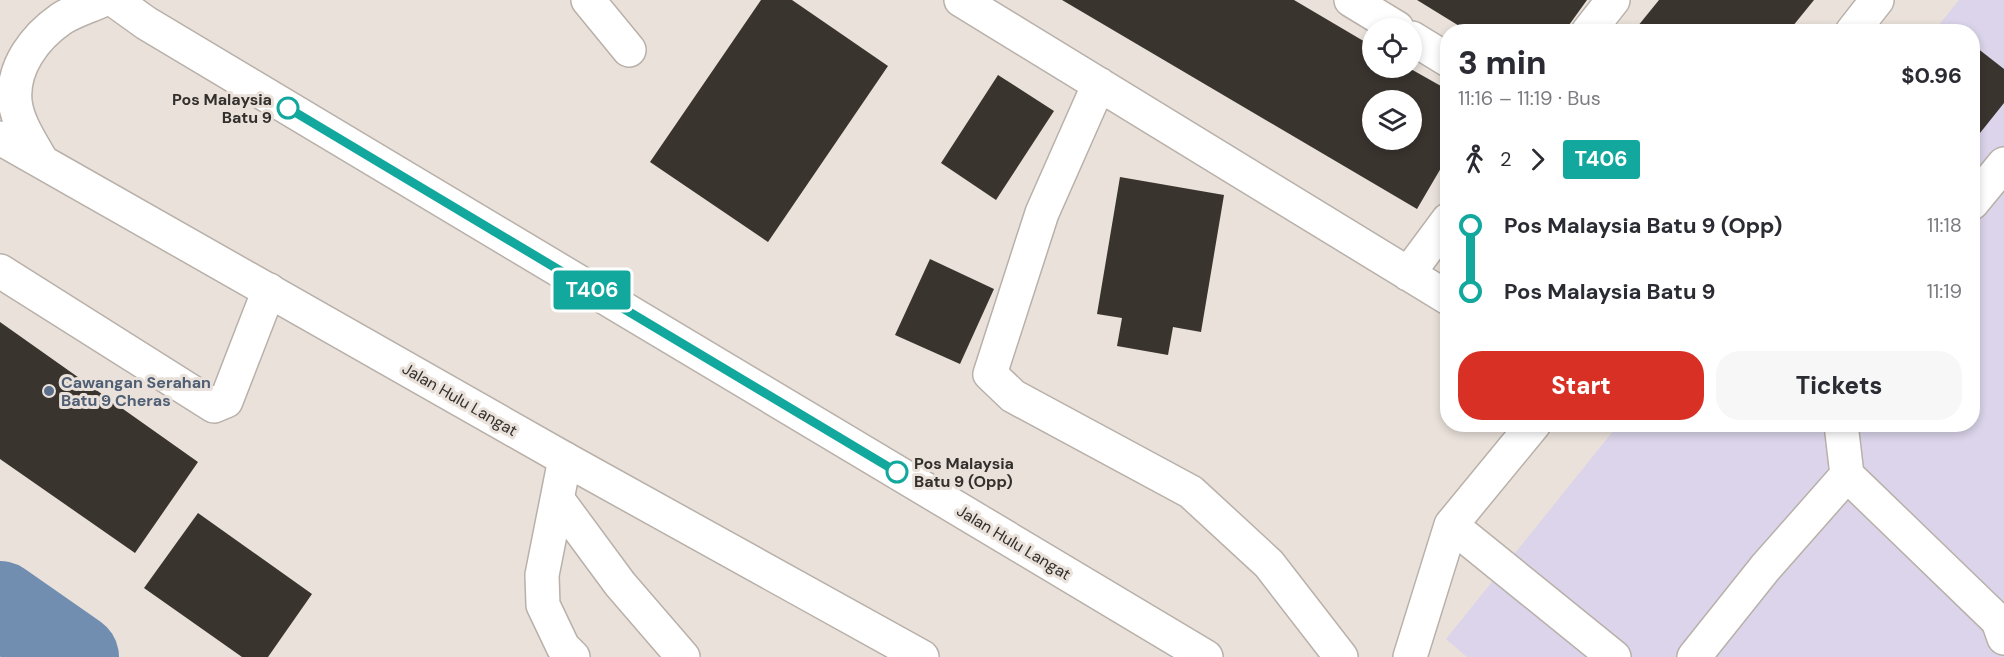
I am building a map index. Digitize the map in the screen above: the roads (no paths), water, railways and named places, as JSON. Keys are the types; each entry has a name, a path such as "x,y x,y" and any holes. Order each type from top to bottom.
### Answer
{"main road":[{"path":"41,160 22,124 15,100 18,70 36,40 62,18 104,0"},
{"name":"Jalan Hulu Langat","path":"114,0 147,11 1206,657"},
{"path":"588,0 629,50"},
{"path":"960,0 1440,293"},
{"path":"1351,0 1381,18"},
{"path":"1594,24 1613,0"},
{"path":"1858,24 1877,0"},
{"path":"1422,44 1440,55"},
{"path":"1099,84 1042,213 990,374 1013,396 1191,492 1269,564 1341,657"},
{"name":"Jalan Hulu Langat","path":"0,138 565,459 922,657"},
{"path":"1980,193 2004,164"},
{"path":"1408,274 1440,231"},
{"path":"0,272 214,406 226,401 269,290"},
{"path":"1410,657 1451,525 1528,432"},
{"path":"1842,432 1847,475 1998,621 2004,638"},
{"path":"565,459 542,575 543,605 563,647 573,657"},
{"path":"1694,657 1765,568 1847,475"},
{"path":"558,500 620,584 683,657"},
{"path":"1451,525 1614,657"}],"waterway":[{"path":"0,604 76,657"}],"place":[{"name":"Pos Malaysia Batu 9","path":"288,108"},
{"name":"Cawangan Serahan Batu 9 Cheras","path":"49,391"},
{"name":"Pos Malaysia Batu 9 (Opp)","path":"897,472"}]}
